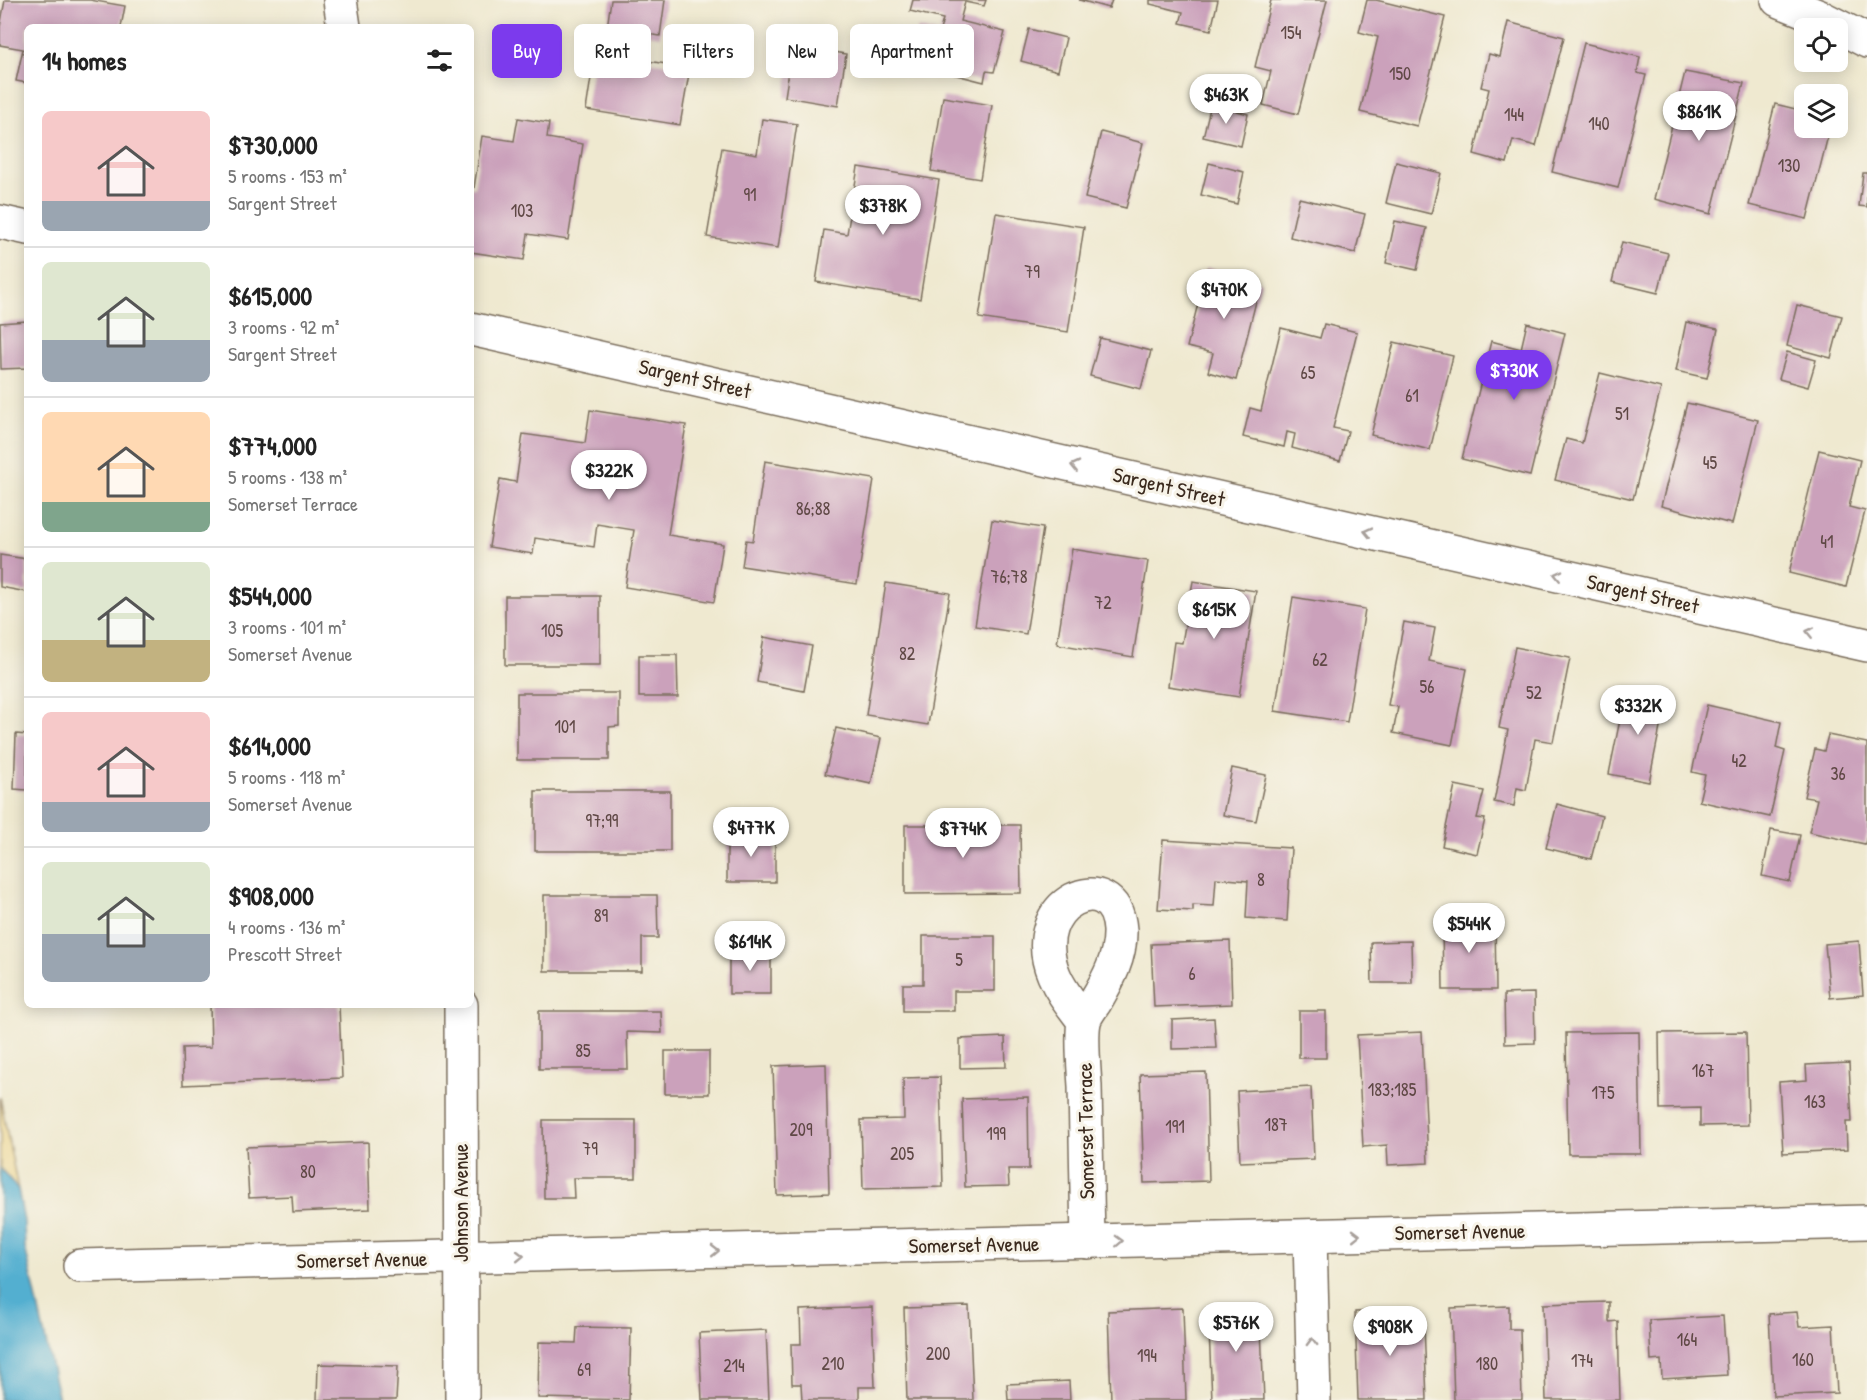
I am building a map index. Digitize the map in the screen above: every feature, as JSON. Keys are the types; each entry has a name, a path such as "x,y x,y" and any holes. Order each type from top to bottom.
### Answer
{"street":[{"path":"340,0 344,24"},
{"path":"1778,0 1820,17 1867,41"},
{"path":"0,222 24,227"},
{"name":"Sargent Street","path":"474,330 1867,645"},
{"name":"Johnson Avenue","path":"461,1008 462,1400"},
{"name":"Somerset Terrace","path":"1083,1021 1088,1242"},
{"name":"Somerset Avenue","path":"80,1266 1867,1222"},
{"path":"1310,1236 1314,1400"}],"sand":[{"path":"0,1097 18,1189 0,1168"}],"water":[{"path":"0,1168 18,1189 24,1221 25,1247 59,1400 0,1400"}],"building":[{"path":"5,0 90,0 125,6 122,24 24,24 24,82 16,81 23,49 0,45 0,27"},
{"path":"611,0 665,0 660,36 651,35 651,24 608,24"},
{"path":"913,0 986,0 984,6 965,2 960,21 972,24 942,24 943,19 910,11"},
{"path":"1079,0 1112,0 1109,8"},
{"path":"1150,0 1218,0 1211,30 1180,23 1183,12 1150,4"},
{"path":"1271,0 1327,0 1298,114 1263,105 1271,71 1255,67"},
{"path":"1367,0 1376,0 1445,17 1417,126 1360,112 1378,37 1359,32"},
{"path":"1508,22 1564,37 1536,146 1513,140 1507,163 1474,154 1489,89 1481,87 1489,54 1500,57"},
{"path":"974,24 1005,32 994,72 986,71 984,82 968,78 974,78"},
{"path":"1029,29 1066,38 1058,71 1021,61"},
{"path":"1584,43 1640,57 1637,73 1646,75 1618,188 1552,172"},
{"path":"838,53 846,54 838,106 785,97 788,78 838,78"},
{"path":"651,61 663,63 663,78 688,78 680,125 586,110 591,78 651,78"},
{"path":"1685,72 1744,83 1711,214 1654,199"},
{"path":"943,97 992,105 980,179 931,171"},
{"path":"1211,104 1248,114 1241,146 1203,137"},
{"path":"1775,104 1794,109 1794,138 1827,138 1807,219 1749,205"},
{"path":"518,118 549,123 547,138 583,144 568,240 528,234 524,260 474,252 474,188 482,136 514,141"},
{"path":"762,119 797,124 778,248 707,237 722,148 757,154"},
{"path":"1101,132 1143,143 1126,208 1085,198"},
{"path":"1396,162 1441,173 1431,214 1386,203"},
{"path":"1209,163 1244,172 1237,204 1201,195"},
{"path":"858,167 939,180 920,299 816,282 824,230 847,234"},
{"path":"1863,173 1867,173 1867,207 1859,206"},
{"path":"1299,198 1365,214 1355,253 1290,237"},
{"path":"996,213 1084,227 1068,332 979,318"},
{"path":"1395,221 1427,228 1417,270 1386,263"},
{"path":"1622,242 1668,253 1658,293 1612,282"},
{"path":"1207,268 1261,282 1236,380 1208,372 1213,353 1187,347"},
{"path":"1797,305 1842,316 1831,358 1787,346"},
{"path":"24,321 24,368 1,369 0,323"},
{"path":"1686,322 1718,329 1707,378 1676,371"},
{"path":"1527,323 1565,333 1530,476 1462,459 1491,341 1521,349"},
{"path":"1324,324 1357,332 1333,428 1348,431 1340,461 1292,448 1295,434 1287,432 1284,447 1243,437 1250,408 1261,411 1281,328 1320,338"},
{"path":"1100,338 1151,351 1141,389 1090,376"},
{"path":"1394,342 1453,356 1430,450 1371,435"},
{"path":"1787,352 1816,360 1808,387 1779,379"},
{"path":"1600,373 1661,388 1633,499 1555,480 1566,439 1582,443"},
{"path":"1687,403 1758,420 1732,524 1661,506"},
{"path":"590,410 686,425 668,535 723,544 714,602 625,587 634,530 597,524 594,547 535,538 533,554 489,547 500,479 516,482 523,434 585,443"},
{"path":"1819,450 1860,460 1849,507 1865,511 1846,587 1789,573"},
{"path":"765,461 874,479 857,584 742,566 746,540 753,541"},
{"path":"992,520 1043,528 1026,634 975,626"},
{"path":"1072,549 1148,561 1133,657 1057,644"},
{"path":"0,555 24,559 24,591 0,587"},
{"path":"1193,581 1256,591 1239,697 1168,686 1174,642 1182,643"},
{"path":"886,583 950,593 928,725 866,715"},
{"path":"505,596 600,596 600,665 505,665"},
{"path":"1293,597 1365,609 1347,722 1275,711"},
{"path":"1404,622 1435,628 1429,661 1467,669 1452,745 1393,733 1398,707 1388,705"},
{"path":"764,637 812,646 804,691 757,682"},
{"path":"1515,647 1570,658 1553,742 1535,739 1526,790 1517,788 1514,806 1494,802 1508,730 1499,728"},
{"path":"639,655 677,655 678,697 639,697"},
{"path":"1626,690 1666,698 1649,782 1609,774"},
{"path":"517,693 619,693 619,726 609,727 609,760 517,760"},
{"path":"1707,705 1781,722 1776,748 1785,751 1770,817 1699,801 1705,775 1692,772"},
{"path":"836,728 881,738 871,784 825,774"},
{"path":"16,734 24,735 24,790 14,789"},
{"path":"1828,735 1867,743 1867,835 1865,844 1809,832 1817,799 1804,797 1815,749 1824,751"},
{"path":"1232,768 1266,775 1256,821 1223,815"},
{"path":"1455,785 1484,791 1477,818 1485,819 1477,854 1442,846"},
{"path":"535,791 670,791 670,851 535,851"},
{"path":"1557,804 1602,816 1591,859 1546,848"},
{"path":"905,825 1020,825 1021,893 905,894"},
{"path":"1771,830 1800,835 1790,882 1762,876"},
{"path":"727,834 775,834 775,882 727,882"},
{"path":"1163,840 1291,848 1287,921 1246,918 1248,881 1216,878 1214,906 1193,905 1193,911 1158,909"},
{"path":"544,895 657,895 658,938 642,938 642,971 544,971"},
{"path":"1495,917 1496,990 1443,990 1442,919"},
{"path":"923,936 995,936 995,991 954,991 954,1011 903,1011 903,984 923,984"},
{"path":"1230,941 1232,1004 1154,1007 1151,944"},
{"path":"1411,941 1412,983 1372,983 1371,942"},
{"path":"1859,941 1863,995 1830,998 1825,944"},
{"path":"729,950 771,950 771,994 729,994"},
{"path":"1534,993 1535,1043 1505,1044 1504,994"},
{"path":"210,1008 339,1008 342,1078 183,1085 182,1048 211,1047"},
{"path":"539,1011 661,1011 662,1033 627,1032 628,1069 539,1069"},
{"path":"1299,1011 1326,1011 1326,1058 1299,1058"},
{"path":"1214,1018 1216,1048 1172,1049 1172,1020"},
{"path":"1422,1032 1428,1163 1388,1165 1387,1145 1363,1147 1357,1035"},
{"path":"1639,1032 1641,1154 1568,1154 1566,1033"},
{"path":"1746,1032 1748,1125 1700,1126 1700,1108 1660,1109 1659,1033"},
{"path":"1005,1037 1006,1067 960,1068 960,1039"},
{"path":"665,1051 709,1051 709,1094 665,1094"},
{"path":"1849,1063 1852,1122 1846,1122 1847,1150 1783,1153 1779,1082 1807,1080 1806,1065"},
{"path":"826,1064 829,1193 777,1195 773,1066"},
{"path":"1206,1072 1209,1181 1144,1183 1140,1074"},
{"path":"940,1077 943,1187 863,1189 861,1120 904,1119 903,1078"},
{"path":"1311,1087 1314,1159 1240,1162 1237,1091"},
{"path":"1028,1097 1029,1169 1008,1169 1009,1186 965,1187 962,1099"},
{"path":"543,1120 636,1120 636,1178 573,1178 574,1198 544,1198"},
{"path":"368,1142 370,1209 293,1212 292,1196 249,1198 246,1147"},
{"path":"1609,1302 1609,1322 1618,1321 1620,1400 1546,1400 1543,1304"},
{"path":"1260,1305 1264,1400 1212,1400 1208,1307"},
{"path":"969,1306 973,1400 907,1400 904,1308"},
{"path":"1509,1306 1509,1329 1520,1329 1522,1400 1454,1400 1451,1308"},
{"path":"872,1307 875,1387 859,1387 859,1400 802,1400 801,1384 792,1384 791,1344 801,1344 800,1310"},
{"path":"1183,1308 1186,1400 1111,1400 1108,1311"},
{"path":"1413,1310 1413,1326 1424,1325 1427,1400 1358,1400 1355,1312"},
{"path":"1797,1312 1799,1327 1833,1325 1837,1393 1773,1396 1769,1314"},
{"path":"1723,1316 1727,1375 1662,1379 1661,1360 1651,1361 1649,1320"},
{"path":"577,1327 631,1328 629,1400 538,1398 539,1342 576,1343"},
{"path":"766,1330 769,1400 702,1400 699,1333"},
{"path":"318,1364 398,1366 396,1400 317,1400"},
{"path":"1069,1381 1070,1400 1008,1400 1007,1384"}]}
